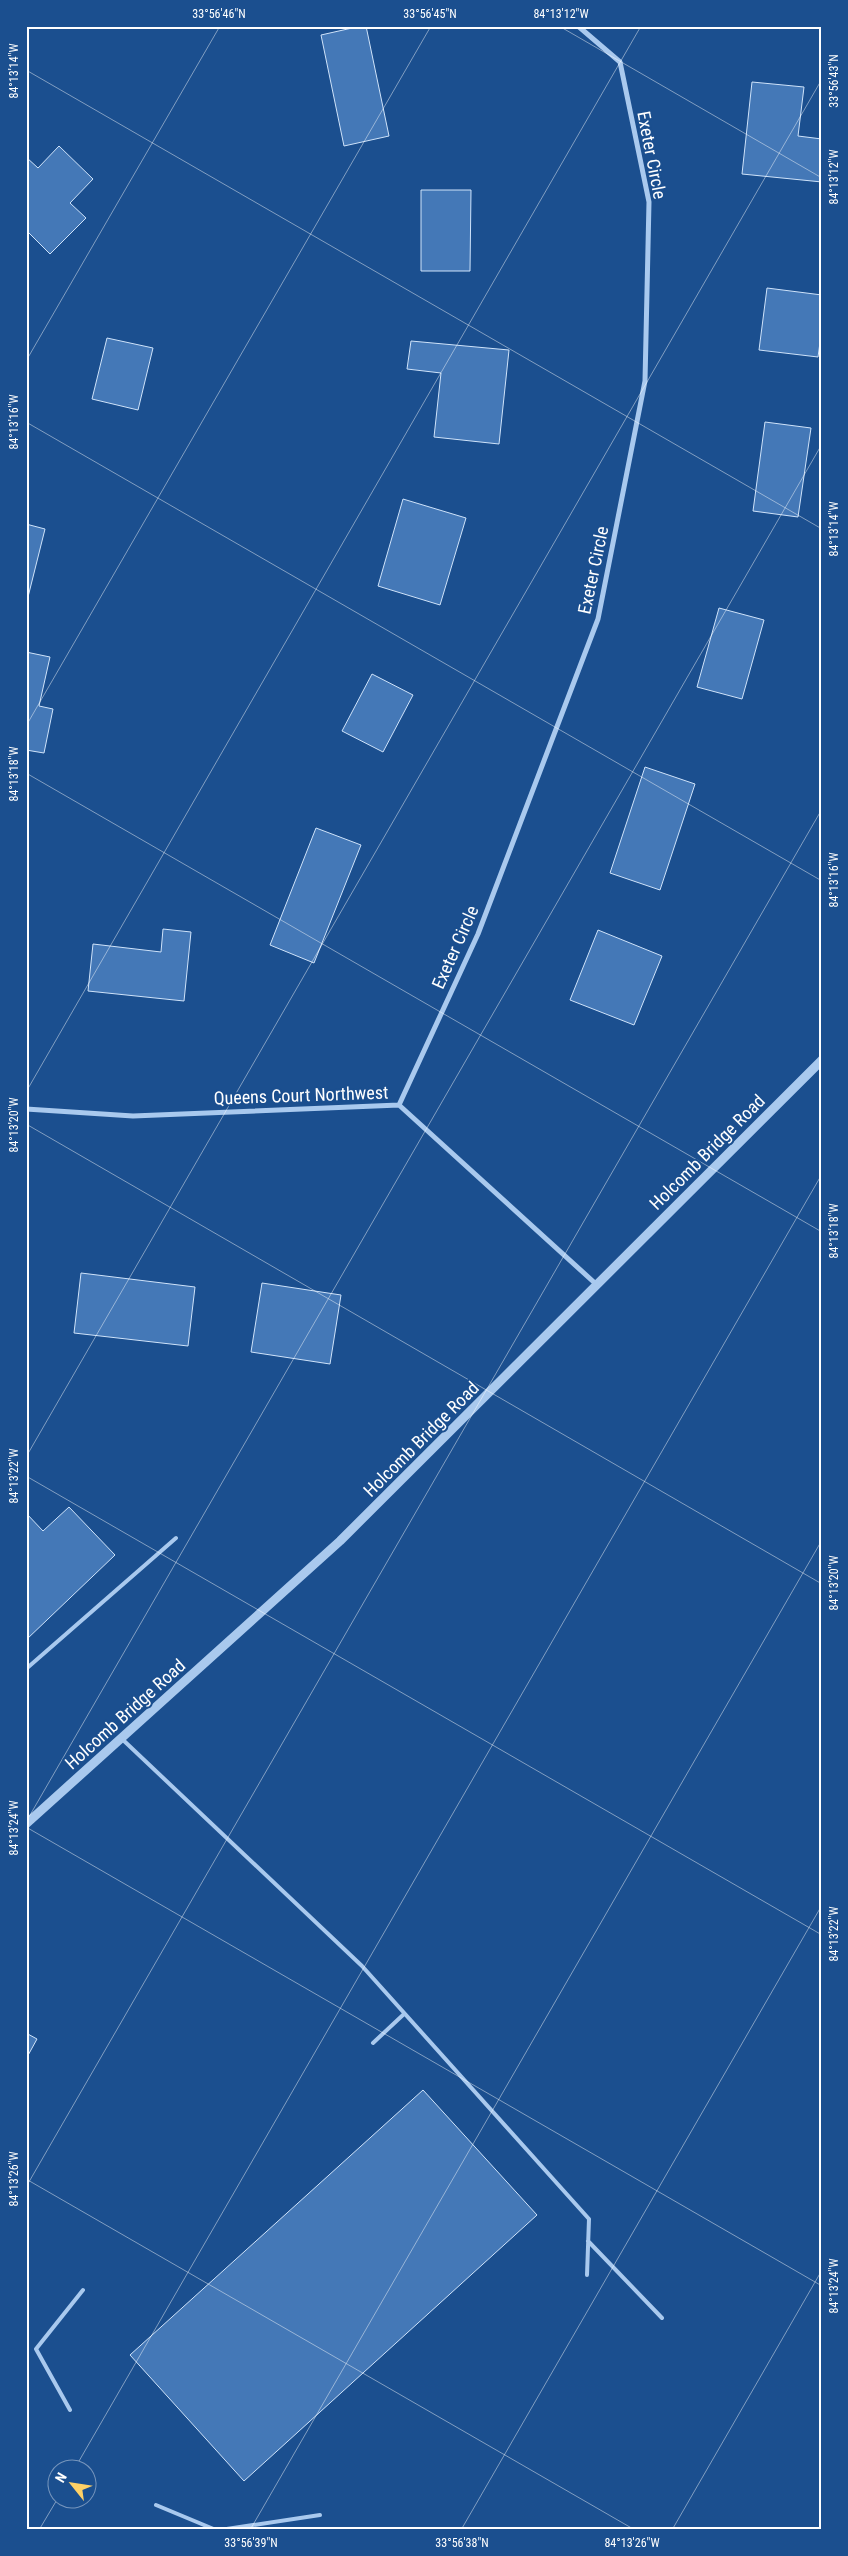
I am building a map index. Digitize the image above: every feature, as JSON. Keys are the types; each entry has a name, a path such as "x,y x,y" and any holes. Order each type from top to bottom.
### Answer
{"street":[{"name":"Exeter Circle","path":"399,1104 478,934 598,619 645,381 649,202 620,62 578,26"},
{"name":"Holcomb Bridge Road","path":"26,1824 122,1740 340,1541 598,1286 822,1060"},
{"name":"Queens Court Northwest","path":"26,1109 132,1116 399,1104 598,1286"}],"lane":[{"path":"26,1669 176,1538"},
{"path":"122,1740 362,1966 589,2219 587,2275"},
{"path":"373,2043 404,2014"},
{"path":"588,2241 662,2318"},
{"path":"70,2410 36,2349 83,2290"},
{"path":"156,2505 216,2530"},
{"path":"220,2530 320,2515"}],"building":[{"path":"366,26 389,136 344,146 321,35"},
{"path":"752,82 804,87 798,136 822,139 822,182 742,174"},
{"path":"59,146 93,179 70,203 86,218 50,254 26,230 26,157 38,168"},
{"path":"421,190 471,190 470,271 421,271"},
{"path":"767,288 822,295 822,328 818,357 759,350"},
{"path":"107,338 153,348 138,410 92,399"},
{"path":"411,341 509,350 499,444 434,437 441,373 407,369"},
{"path":"765,422 811,428 798,517 753,511"},
{"path":"403,499 466,518 440,605 378,586"},
{"path":"26,524 45,529 26,605"},
{"path":"719,608 764,620 742,699 697,687"},
{"path":"26,652 50,657 39,706 53,709 44,753 26,750"},
{"path":"372,674 413,695 383,752 342,731"},
{"path":"645,767 695,784 660,890 610,873"},
{"path":"316,828 361,845 314,963 270,945"},
{"path":"163,929 191,932 184,1001 88,991 93,944 161,952"},
{"path":"598,930 662,956 634,1025 570,1000"},
{"path":"81,1273 195,1287 188,1346 74,1333"},
{"path":"262,1283 341,1295 330,1364 251,1352"},
{"path":"69,1507 115,1555 26,1640 26,1513 43,1531"},
{"path":"26,2033 37,2039 26,2059"},
{"path":"423,2090 537,2215 244,2481 130,2355"}]}
